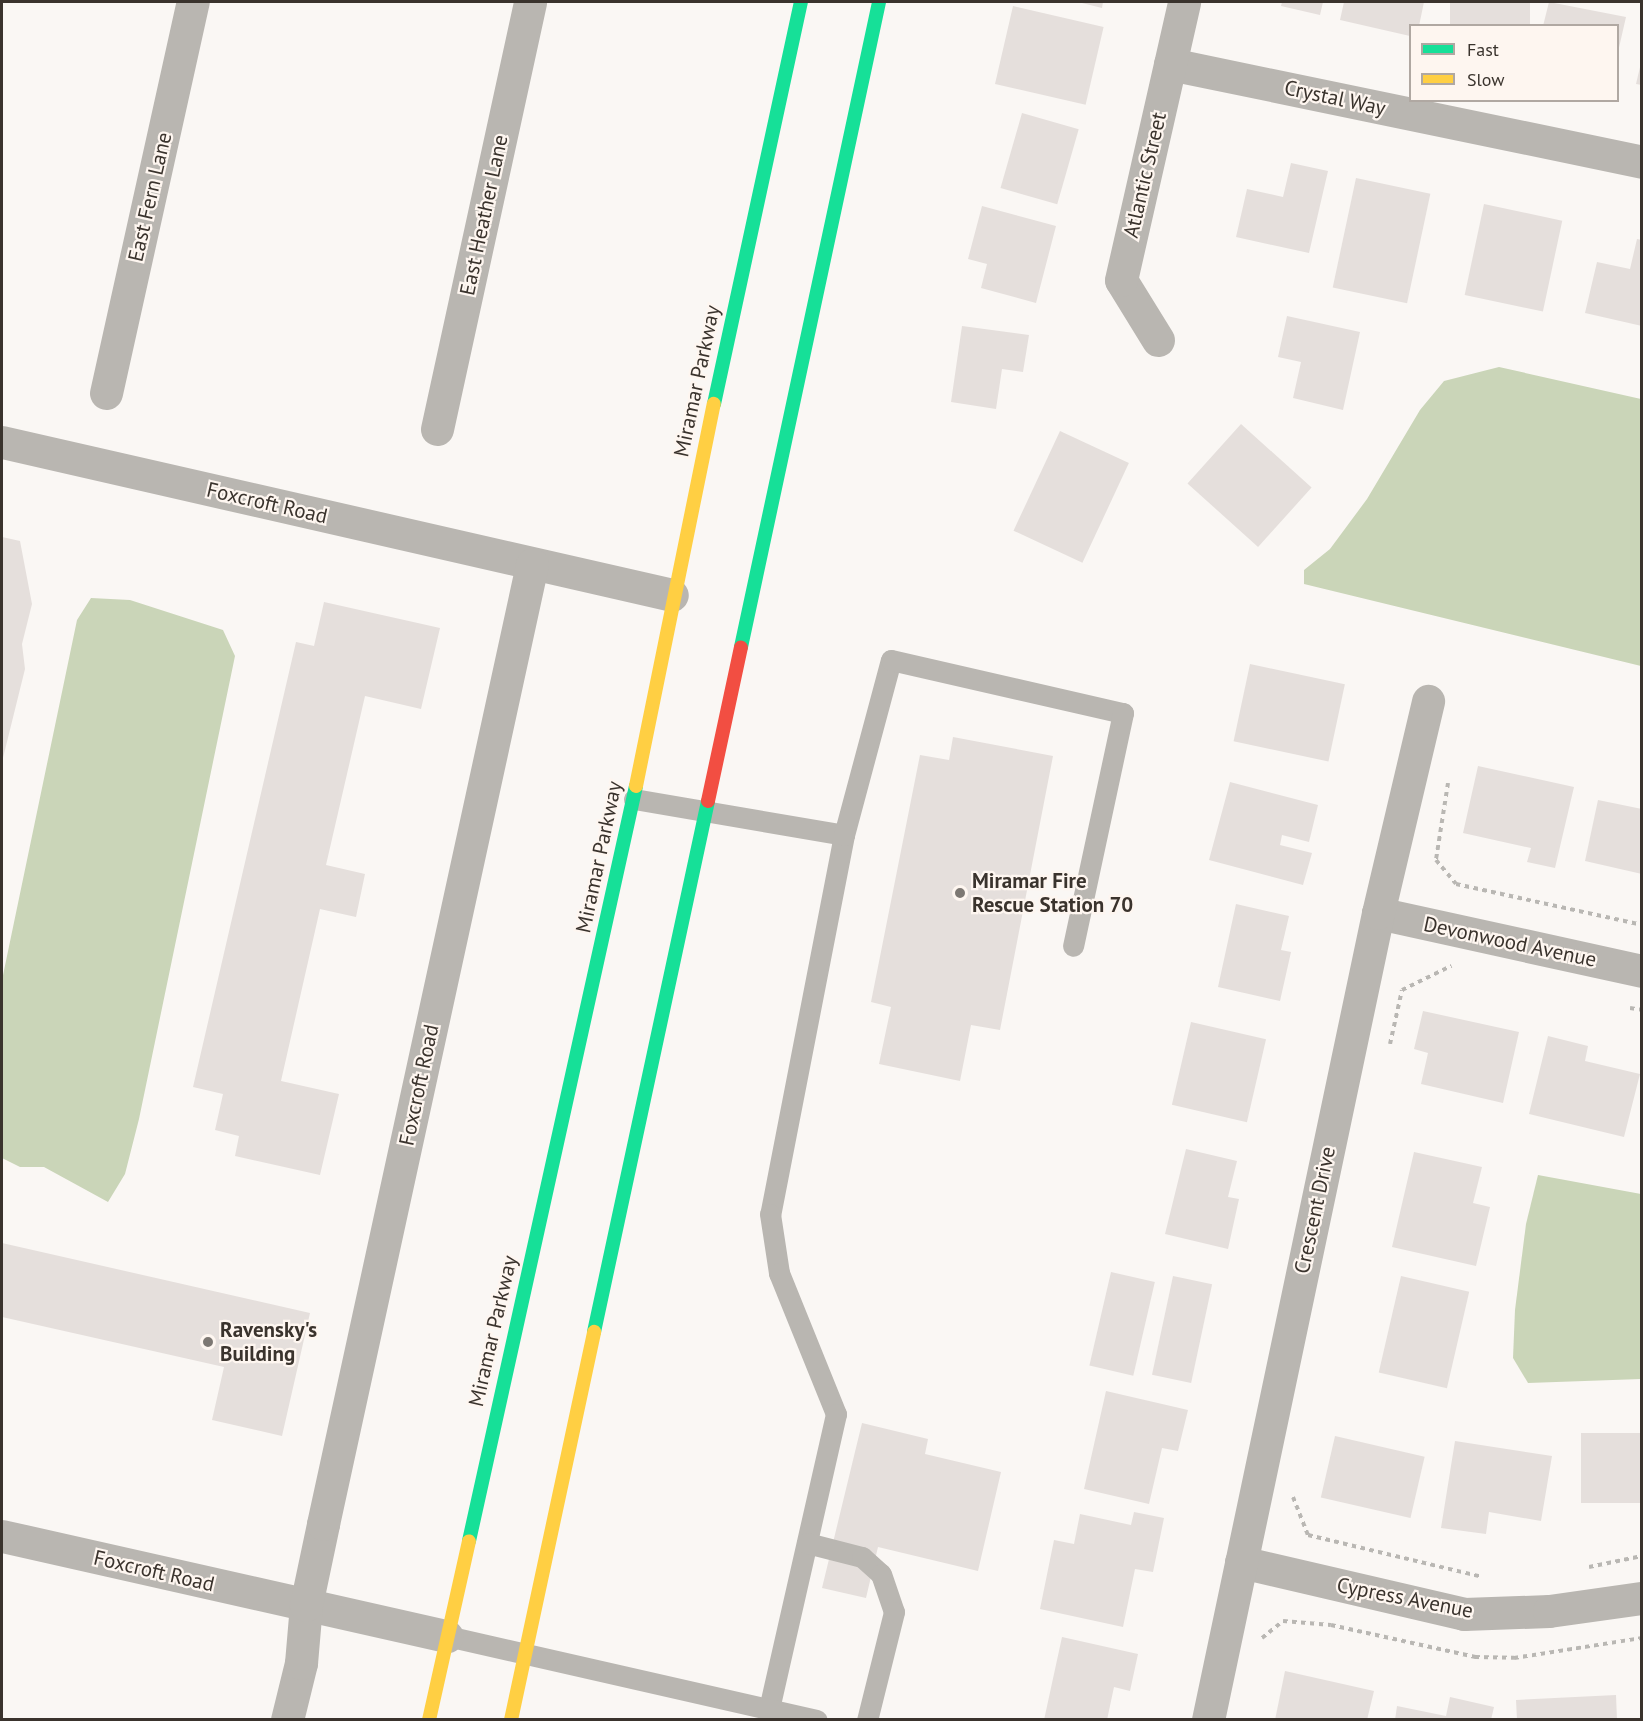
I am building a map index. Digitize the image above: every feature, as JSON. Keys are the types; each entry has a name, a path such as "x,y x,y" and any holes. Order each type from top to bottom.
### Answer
{"main road":[{"name":"Miramar Parkway","path":"429,1719 634,799 672,595 801,2"},
{"path":"511,1719 703,813 879,2"}],"street":[{"name":"East Fern Lane","path":"106,393 193,2"},
{"name":"East Heather Lane","path":"437,429 530,2"},
{"name":"Atlantic Street","path":"1158,340 1121,280 1184,2"},
{"name":"Crystal Way","path":"1170,64 1641,162"},
{"name":"Foxcroft Road","path":"2,442 532,565 672,595"},
{"name":"Foxcroft Road","path":"287,1719 301,1663 306,1605 532,565"},
{"name":"Crescent Drive","path":"1208,1719 1378,913 1428,701"},
{"name":"Devonwood Avenue","path":"1378,913 1641,971"},
{"name":"Foxcroft Road","path":"2,1536 447,1636"},
{"name":"Cypress Avenue","path":"1241,1562 1464,1614 1549,1611 1641,1598"}],"lane":[{"path":"769,1708 836,1414 782,1282 770,1214 844,835 891,660 1122,713 1073,946"},
{"path":"634,799 703,813 844,835"},
{"path":"807,1543 862,1557 880,1574 894,1612 867,1719"},
{"path":"447,1636 817,1719"}],"path":[{"path":"1448,780 1437,860 1455,884 1641,925"},
{"path":"1389,1047 1401,990 1450,966 1461,969"},
{"path":"1619,1005 1641,1010"},
{"path":"1294,1487 1292,1498 1308,1535 1490,1578"},
{"path":"1587,1567 1641,1556"},
{"path":"1253,1645 1283,1621 1331,1625 1474,1657 1514,1658 1641,1638"}],"shaded area":[{"path":"1499,367 1641,399 1641,666 1304,584 1304,570 1330,549 1367,499 1420,410 1444,381"},
{"path":"91,598 130,600 223,630 235,656 139,1119 125,1174 108,1202 44,1167 20,1167 2,1158 2,980 77,620"},
{"path":"1538,1175 1641,1194 1641,1379 1528,1383 1513,1358 1515,1310 1526,1224"}],"building":[{"path":"1078,2 1103,2 1102,8"},
{"path":"1282,2 1323,2 1320,15 1281,6"},
{"path":"1344,2 1424,2 1419,24 1409,24 1409,36 1340,20"},
{"path":"1450,2 1530,2 1530,24 1450,24"},
{"path":"1549,2 1626,17 1619,48 1619,24 1544,24"},
{"path":"1013,6 1104,27 1086,105 995,84"},
{"path":"1642,63 1642,85 1636,84"},
{"path":"1022,113 1079,129 1057,204 1001,188"},
{"path":"1291,163 1328,171 1309,253 1236,237 1247,189 1283,197"},
{"path":"1356,178 1430,194 1407,303 1333,288"},
{"path":"1484,204 1562,221 1543,312 1465,295"},
{"path":"982,206 1056,226 1036,303 981,288 987,264 968,259"},
{"path":"1637,239 1642,240 1642,326 1585,313 1597,262 1630,269"},
{"path":"1287,316 1360,332 1343,410 1293,398 1301,362 1278,357"},
{"path":"962,326 1029,335 1023,372 1002,369 996,409 951,402"},
{"path":"1241,424 1312,488 1258,547 1187,483"},
{"path":"1060,431 1129,463 1082,563 1014,531"},
{"path":"2,537 20,541 32,604 22,644 25,669 2,762"},
{"path":"324,602 440,628 421,709 365,696 326,865 365,874 356,917 320,909 281,1081 339,1094 320,1175 235,1156 239,1136 215,1130 223,1094 193,1087 296,642 314,646"},
{"path":"1250,664 1345,684 1328,761 1234,741"},
{"name":"Miramar Fire Rescue Station 70","path":"953,737 1053,756 1000,1030 971,1025 960,1081 879,1064 891,1007 871,1002 920,755 949,760"},
{"path":"1478,766 1574,787 1555,868 1527,862 1531,848 1463,833"},
{"path":"1230,782 1318,805 1309,842 1282,835 1280,845 1312,853 1303,885 1209,860"},
{"path":"1598,800 1642,809 1642,874 1585,861"},
{"path":"1236,904 1289,916 1281,950 1291,952 1280,1001 1218,987"},
{"path":"1423,1011 1519,1032 1503,1103 1421,1084 1428,1053 1414,1049"},
{"path":"1191,1022 1266,1039 1247,1122 1172,1105"},
{"path":"1548,1036 1588,1046 1585,1061 1640,1074 1624,1137 1529,1114"},
{"path":"1186,1149 1237,1161 1228,1197 1239,1199 1228,1249 1165,1234"},
{"path":"1414,1152 1482,1167 1473,1203 1490,1207 1476,1266 1392,1247"},
{"name":"Ravensky's Building","path":"2,1243 310,1313 282,1436 212,1420 224,1367 2,1317"},
{"path":"1111,1272 1155,1282 1133,1376 1089,1366"},
{"path":"1173,1276 1212,1284 1191,1383 1152,1375"},
{"path":"1401,1276 1469,1292 1447,1388 1379,1372"},
{"path":"1106,1391 1188,1410 1178,1451 1162,1448 1149,1504 1084,1489"},
{"path":"862,1423 928,1439 925,1454 1001,1472 978,1571 878,1547 866,1598 822,1588"},
{"path":"1581,1433 1642,1433 1642,1503 1581,1503"},
{"path":"1335,1436 1425,1457 1410,1518 1321,1497"},
{"path":"1455,1441 1552,1456 1541,1521 1489,1512 1486,1534 1441,1528"},
{"path":"1134,1512 1164,1518 1153,1572 1135,1569 1123,1627 1040,1609 1054,1540 1074,1544 1080,1514 1131,1525"},
{"path":"1062,1637 1138,1654 1130,1691 1114,1687 1107,1720 1044,1720"},
{"path":"1285,1671 1374,1691 1367,1720 1275,1720"},
{"path":"1616,1695 1617,1720 1517,1720 1516,1700"},
{"path":"1450,1697 1494,1707 1491,1720 1395,1720 1397,1706 1446,1716"}],"traffic: fast":[{"path":"714,404 801,2"},
{"path":"741,647 879,2"},
{"path":"469,1541 636,786"},
{"path":"594,1332 708,801"}],"traffic: slow":[{"path":"636,786 714,404"},
{"path":"511,1720 594,1332"},
{"path":"429,1720 469,1541"}],"traffic: jam":[{"path":"708,801 741,647"}],"place":[{"name":"Miramar Fire Rescue Station 70","path":"960,893"},
{"name":"Ravensky's Building","path":"208,1342"}]}
